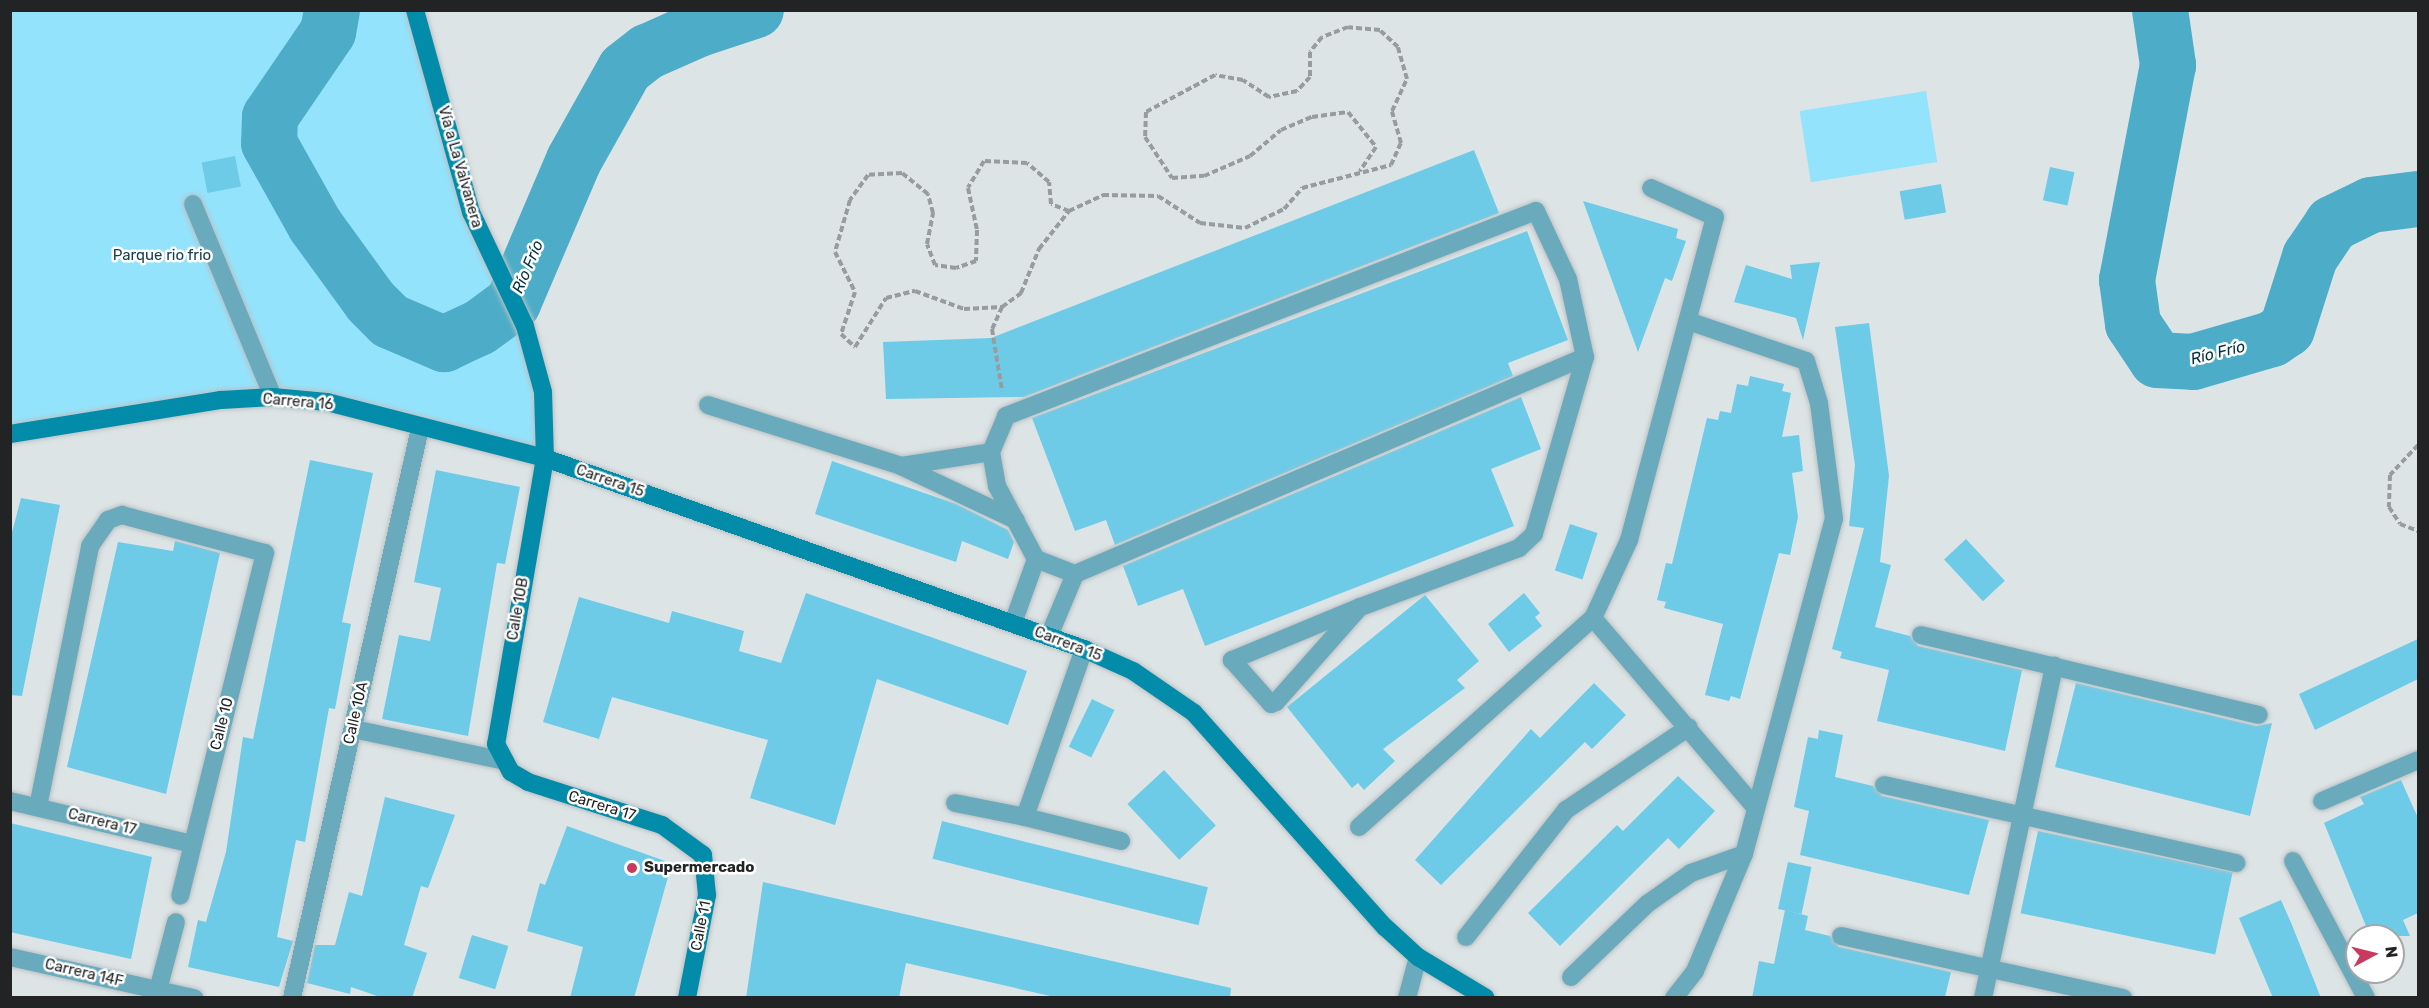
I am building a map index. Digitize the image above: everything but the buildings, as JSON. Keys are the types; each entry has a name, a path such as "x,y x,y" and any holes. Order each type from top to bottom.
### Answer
{"street":[{"name":"Vía a La Valvanera","path":"415,10 471,212 492,264 525,326 543,392 545,458"},
{"path":"1359,827 1593,618 1629,540 1716,217 1651,188"},
{"path":"192,204 273,397"},
{"path":"1360,607 1276,702 1271,704 1232,660 1360,607 1519,549 1534,534 1585,357 1568,279 1536,211 1006,416 991,452 997,486 1036,559 1075,574 1585,357"},
{"path":"1674,998 1695,971 1744,854 1754,806 1834,519 1819,403 1806,361 1688,321"},
{"name":"Carrera 16","path":"10,434 273,397 327,402 420,428 545,458"},
{"path":"708,405 901,466 1016,520"},
{"name":"Calle 10A","path":"292,998 420,428"},
{"path":"901,466 991,452"},
{"name":"Carrera 15","path":"545,458 1013,623 1133,670 1194,712 1418,957 1486,998"},
{"name":"Calle 10B","path":"500,760 496,731 545,458"},
{"name":"Calle 10","path":"38,807 90,546 108,520 122,515 265,553 180,896"},
{"path":"1013,623 1036,559"},
{"path":"1049,636 1075,574"},
{"path":"1593,618 1689,727 1754,806"},
{"path":"1921,635 2259,715"},
{"path":"1025,817 1084,649"},
{"path":"1983,998 2025,815 2054,666"},
{"path":"1466,936 1566,810 1689,727"},
{"path":"353,729 500,760"},
{"name":"Carrera 17","path":"500,760 528,782 680,833 703,855"},
{"path":"2322,801 2418,760"},
{"path":"1884,785 2236,863"},
{"name":"Carrera 17","path":"10,801 192,844"},
{"path":"955,803 1025,817 1121,841"},
{"path":"1571,977 1647,904 1691,873 1744,854"},
{"name":"Calle 11","path":"687,998 707,895 703,855"},
{"path":"2293,861 2366,998"},
{"path":"157,994 176,922"},
{"path":"1841,936 2122,998"},
{"name":"Carrera 14F","path":"10,957 157,994 194,998"},
{"path":"1407,998 1418,957"}],"path":[{"path":"1069,212 1051,204 1048,182 1027,163 984,161 968,188 977,230 976,261 956,268 935,266 927,244 933,213 928,194 902,173 868,175 850,200 835,252 855,292 841,334 855,347 886,298 915,291 964,309 1002,307 1021,294 1039,249 1069,212 1104,195 1158,196 1200,223 1245,228 1284,209 1302,189 1360,171 1391,165 1401,143 1392,111 1407,79 1398,47 1380,30 1348,27 1322,37 1310,52 1310,77 1297,91 1269,97 1243,80 1215,75 1146,112 1145,137 1172,178 1204,176 1250,156 1281,130 1312,117 1348,112 1376,147 1360,171"},
{"path":"1002,307 992,330 1006,416"},
{"path":"2418,445 2390,476 2389,507 2400,524 2418,531"}],"green space":[{"name":"Parque rio frio","path":"11,11 415,11 471,212 525,326 545,458 273,397 11,434"},
{"path":"1926,91 1937,162 1811,182 1800,111"}],"waterway":[{"name":"Río Frío","path":"332,10 328,32 270,117 269,143 315,225 371,302 390,321 444,344 479,328 513,303 574,160 625,69 647,52 699,29 756,10"},
{"name":"Río Frío","path":"2160,10 2168,65 2127,280 2133,324 2157,360 2193,362 2272,339 2287,329 2310,257 2332,224 2371,205 2418,199"}],"place":[{"name":"Supermercado","path":"632,868"}]}
